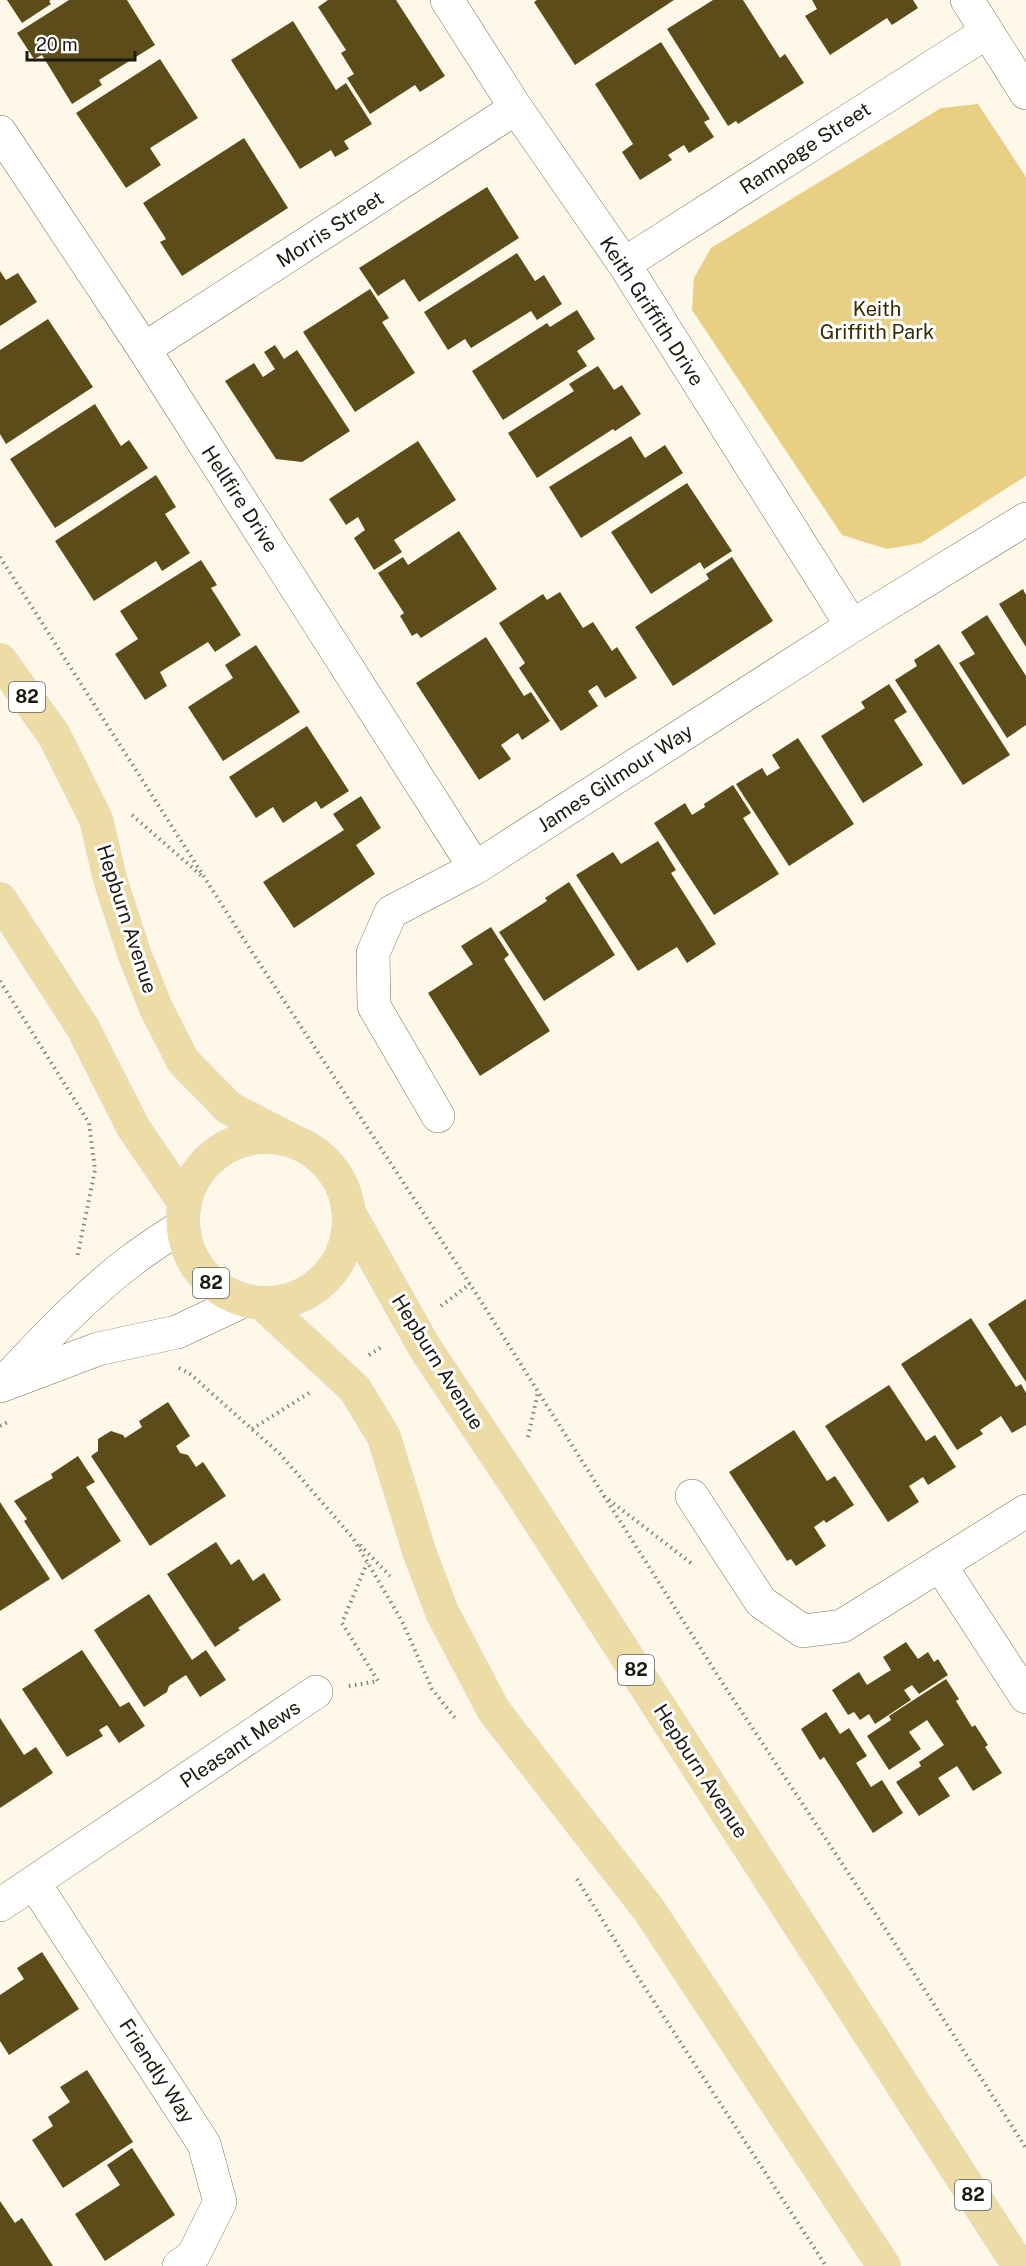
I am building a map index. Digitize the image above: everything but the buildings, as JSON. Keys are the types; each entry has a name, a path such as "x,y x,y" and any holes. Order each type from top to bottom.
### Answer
{"main road":[{"name":"Hepburn Avenue","path":"0,660 54,735 96,819 110,879 134,953 156,1008 183,1060 229,1108 321,1157 340,1182 349,1213 425,1348 518,1486 1019,2266"},
{"name":"82","path":"0,899 83,1028 133,1127 183,1214 184,1238 196,1266 216,1288 253,1302 355,1389 384,1437 419,1551 442,1612 494,1711 650,1910 884,2266"},
{"name":"Hepburn Avenue","path":"183,1214 192,1180 210,1157 235,1142 264,1136 293,1141"},
{"name":"Hepburn Avenue","path":"253,1302 283,1302 302,1296 319,1285 333,1270 343,1252 349,1233 349,1213"}],"street":[{"name":"Keith Griffith Drive","path":"447,0 516,108 624,264 852,626"},
{"path":"967,0 1026,93"},
{"name":"Rampage Street","path":"624,264 987,32"},
{"name":"Morris Street","path":"144,349 516,108"},
{"name":"Hellfire Drive","path":"0,132 144,349 475,868"},
{"name":"James Gilmour Way","path":"438,1116 374,1006 373,952 391,912 475,868 852,626 1026,519"},
{"path":"1,1385 62,1321 183,1214"},
{"path":"1,1385 98,1349 177,1332 253,1302"},
{"path":"692,1496 761,1602 803,1631 842,1626 1026,1511"},
{"path":"940,1565 1026,1697"},
{"name":"Pleasant Mews","path":"0,1905 316,1692"},
{"name":"Friendly Way","path":"34,1883 204,2144 220,2202 193,2256 179,2266"}],"path":[{"path":"0,557 252,952 470,1284 717,1676 890,1936 1026,2148"},
{"path":"0,981 89,1123 95,1170 73,1275 88,1297"},
{"path":"122,1343 189,1373 279,1454 353,1538 402,1622 432,1689 462,1726"},
{"path":"601,1493 693,1564"},
{"name":"Pleasant Mews","path":"316,1692 378,1681 342,1623 368,1562"},
{"path":"575,1876 826,2266"}],"green space":[{"name":"Keith Griffith Park","path":"978,104 1026,177 1026,476 921,543 887,549 842,535 692,310 694,278 711,248 941,108"}]}
